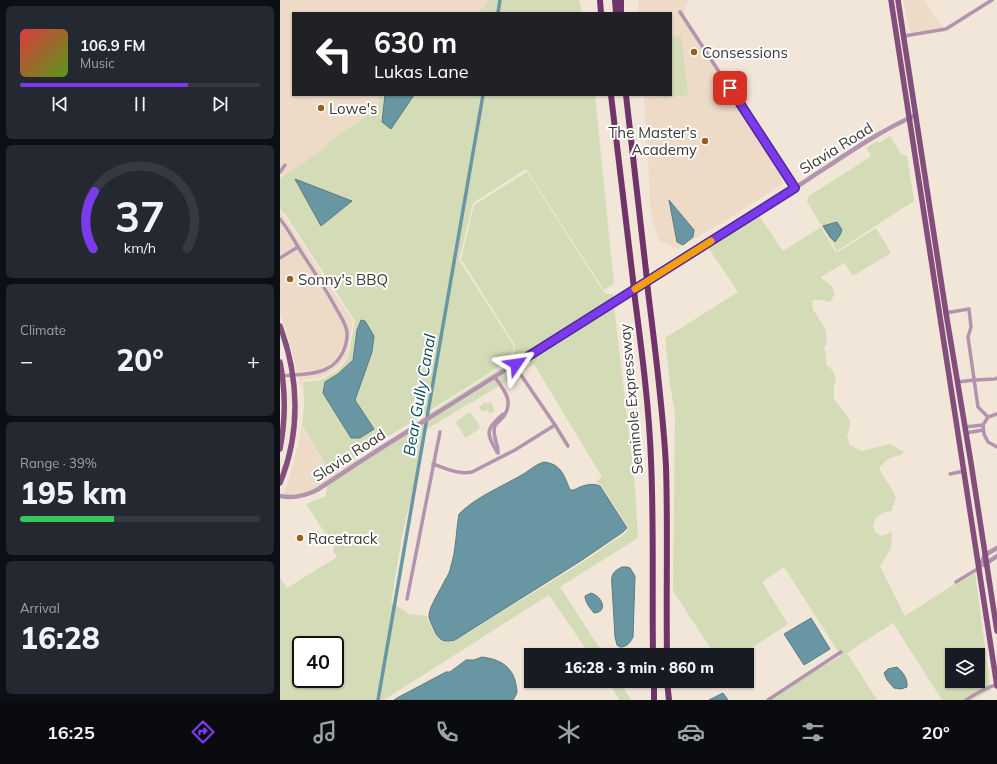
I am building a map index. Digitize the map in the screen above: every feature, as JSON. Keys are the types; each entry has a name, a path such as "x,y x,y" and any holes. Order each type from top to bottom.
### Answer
{"highway":[{"path":"599,0 601,11"},
{"path":"615,0 616,12"},
{"path":"621,0 621,12"},
{"name":"Seminole Expressway","path":"611,96 647,397 651,459 653,648"},
{"name":"Seminole Expressway","path":"626,96 660,395 666,466 667,648"},
{"path":"654,688 654,700"},
{"path":"668,688 669,700"}],"main road":[{"path":"891,0 996,686"},
{"path":"895,0 900,10"},
{"path":"898,0 997,631"},
{"path":"280,326 290,356 293,374 295,415 290,454 280,483"},
{"path":"280,362 285,393 283,433 280,449"}],"street":[{"path":"904,36 946,29 992,0"},
{"path":"680,12 795,188"},
{"name":"Slavia Road","path":"280,496 287,498 298,498 317,490 795,188 857,147 916,115"},
{"path":"280,172 284,165"},
{"path":"280,219 326,289 347,330 347,342 339,358 334,364 321,371 283,376"},
{"path":"280,258 298,247"},
{"path":"940,314 969,309 971,327 968,337 978,407 988,417"},
{"path":"521,375 555,424 568,446"},
{"path":"495,377 506,392 509,400 506,412 495,426 494,437 500,455"},
{"path":"957,382 997,378"},
{"path":"997,414 988,417 983,425 984,434 988,442 997,447"},
{"path":"433,464 458,472 472,472 500,455 515,450 555,424"},
{"path":"966,430 983,425"},
{"path":"966,430 983,430"},
{"path":"406,599 440,432"},
{"path":"950,474 964,471"},
{"path":"979,568 986,555 997,548"},
{"path":"956,582 997,556"},
{"path":"768,700 841,652"},
{"path":"966,700 980,691 996,686"}],"shaded area":[{"path":"280,0 488,0 482,9 477,12 292,12 292,96 378,96 379,103 378,108 373,112 329,141 327,147 282,176 280,172"},
{"name":"The Master's Academy","path":"638,0 691,0 687,3 683,17 776,159 783,184 725,221 677,249 659,241 651,215 644,96 672,96 672,12 638,12"},
{"path":"903,0 924,0 941,25 944,27 910,32"},
{"path":"280,211 353,321 347,357 337,368 320,378 302,380 302,386 300,386 298,376 322,373 336,365 341,359 349,343 349,331 327,287 280,216"},
{"path":"280,222 296,246 280,256"},
{"path":"298,250 324,289 342,322 345,331 345,341 337,357 327,367 297,372 280,314 280,261"},
{"path":"301,427 326,467 329,468 342,460 348,464 357,459 358,461 306,493 297,496 283,495 298,445"}],"green space":[{"path":"488,0 579,0 582,12 477,12 482,9"},
{"path":"681,36 688,95 662,98 662,96 672,96 672,37"},
{"path":"377,96 595,96 614,284 604,290 526,169 473,203 459,260 514,346 510,360 348,462 342,458 329,466 326,466 302,426 304,407 303,382 321,380 338,370 348,358 355,321 285,214 280,209 280,178 327,147 329,141 373,112 378,106"},
{"path":"890,136 901,154 907,156 914,201 837,251 807,202 809,196 870,157 871,155 866,148 877,141 879,143"},
{"path":"527,172 603,291 607,294 613,294 614,300 420,421 512,361 515,345 461,259 474,205"},
{"path":"758,214 783,251 821,227 835,251 838,252 876,228 891,253 853,276 844,263 821,277 830,284 834,291 835,294 830,302 813,300 812,308 825,328 827,341 824,349 826,354 826,364 833,371 836,379 834,385 834,399 850,420 847,436 850,445 862,451 890,444 904,452 902,455 884,462 879,468 896,498 892,511 885,512 876,517 873,526 875,532 881,536 892,532 891,549 880,566 905,616 956,583 957,584 975,573 990,684 989,685 991,690 972,700 942,700 893,623 847,653 877,700 771,700 841,656 784,567 762,582 788,624 752,648 710,648 673,591 675,414 665,338 738,292 707,246"},
{"path":"614,305 635,485 638,538 560,587 599,648 585,648 549,595 384,700 280,700 280,578 287,588 337,557 333,550 334,547 306,504 326,496 327,487 333,482 495,380 499,386 427,429 402,536 391,603 407,612 407,614 427,616 438,639 443,642 455,641 583,562 624,534 628,529 601,485 596,482 602,477 534,364 502,384 498,378"},
{"path":"486,402 487,404 491,402 495,411 490,414 487,410 483,412 479,407"},
{"path":"468,413 471,413 480,427 465,437 456,423"},
{"path":"612,688 624,688 631,700 619,700"}],"water":[{"path":"385,96 413,96 391,129 382,122"},
{"path":"295,179 352,201 321,226"},
{"path":"669,200 694,230 693,237 683,245 677,242"},
{"path":"837,222 842,230 835,242 823,226"},
{"path":"361,320 365,321 374,336 372,352 355,400 374,429 360,438 351,438 323,393 325,382 338,374 353,360 357,330"},
{"path":"544,462 554,465 561,471 570,490 590,484 600,486 627,528 582,560 455,640 442,640 436,634 429,617 429,613 450,570 454,554 459,514 480,498"},
{"path":"622,567 630,568 635,576 633,637 628,644 620,647 617,645 615,637 612,579 614,572"},
{"path":"591,593 601,600 603,607 599,612 594,613 588,605 585,596"},
{"path":"811,618 830,649 804,665 784,634"},
{"path":"482,657 499,662 508,668 512,673 517,691 513,700 394,700 446,672 450,672 466,660 474,660"},
{"path":"897,667 903,673 907,681 907,687 901,689 894,688 887,680 884,673 888,669"},
{"path":"723,693 728,700 709,700"}],"waterway":[{"name":"Bear Gully Canal","path":"498,12 500,0"},
{"name":"Bear Gully Canal","path":"378,700 483,96"}],"slow traffic":[{"path":"635,289 711,241"}],"place":[{"name":"Consessions","path":"694,52"},
{"name":"Lowe's","path":"321,108"},
{"name":"The Master's Academy","path":"705,141"},
{"name":"Sonny's BBQ","path":"290,279"},
{"name":"Racetrack","path":"300,538"}],"route":[{"path":"516,364 795,188 730,88"}]}
